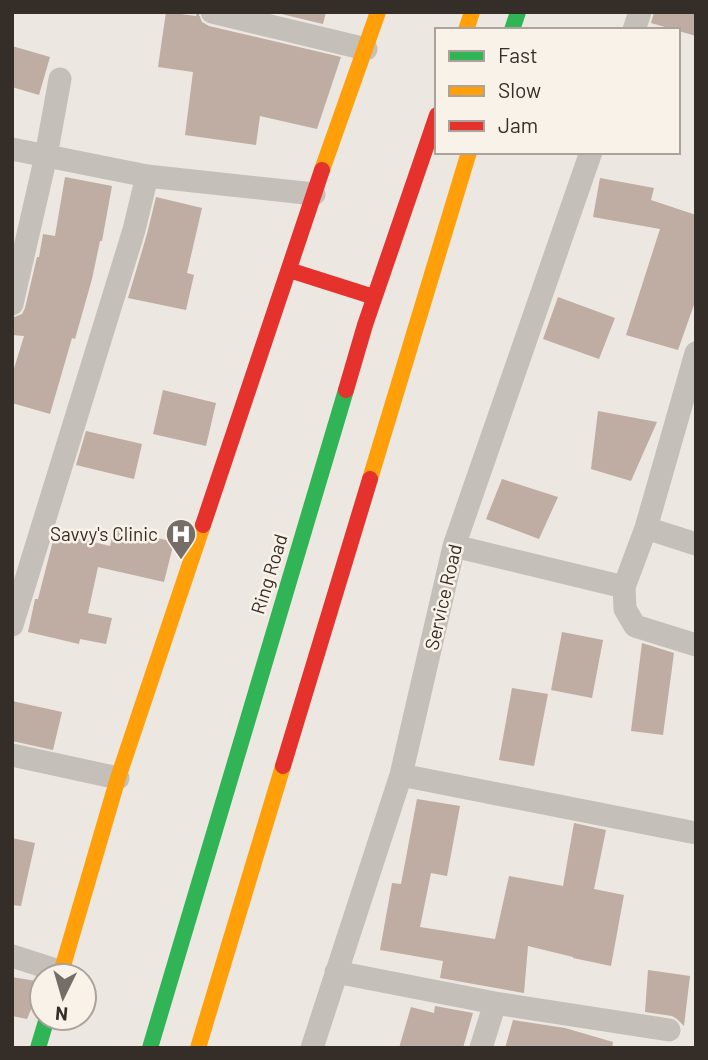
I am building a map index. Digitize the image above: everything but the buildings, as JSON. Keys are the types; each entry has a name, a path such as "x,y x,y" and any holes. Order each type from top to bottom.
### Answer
{"main road":[{"path":"64,962 118,778 314,194 378,12"},
{"name":"Ring Road","path":"150,1048 374,297 435,121"},
{"path":"198,1048 468,154"},
{"path":"289,270 374,297"}],"street":[{"path":"212,12 366,49"},
{"path":"12,304 46,156 60,79"},
{"path":"12,149 147,176 314,194"},
{"name":"Service Road","path":"312,1048 401,775 454,546 590,154"},
{"path":"12,625 134,230 147,176"},
{"path":"696,353 646,528 624,587 625,609 635,626 696,645"},
{"path":"646,528 696,544"},
{"path":"454,546 624,587"},
{"path":"12,755 118,778"},
{"path":"401,775 696,832"},
{"path":"336,972 495,1003 669,1030"},
{"path":"481,1048 495,1003"}],"traffic: fast":[{"path":"513,28 518,12"},
{"path":"150,1048 346,390"},
{"path":"38,1048 43,1032"}],"traffic: slow":[{"path":"322,170 378,12"},
{"path":"467,28 472,12"},
{"path":"370,479 468,154"},
{"path":"64,962 118,778 203,525"},
{"path":"198,1048 283,766"}],"traffic: jam":[{"path":"346,390 365,325 435,121"},
{"path":"203,525 322,170"},
{"path":"289,270 374,297"},
{"path":"283,766 370,479"}],"place":[{"name":"Savvy's Clinic","path":"181,561"}]}
